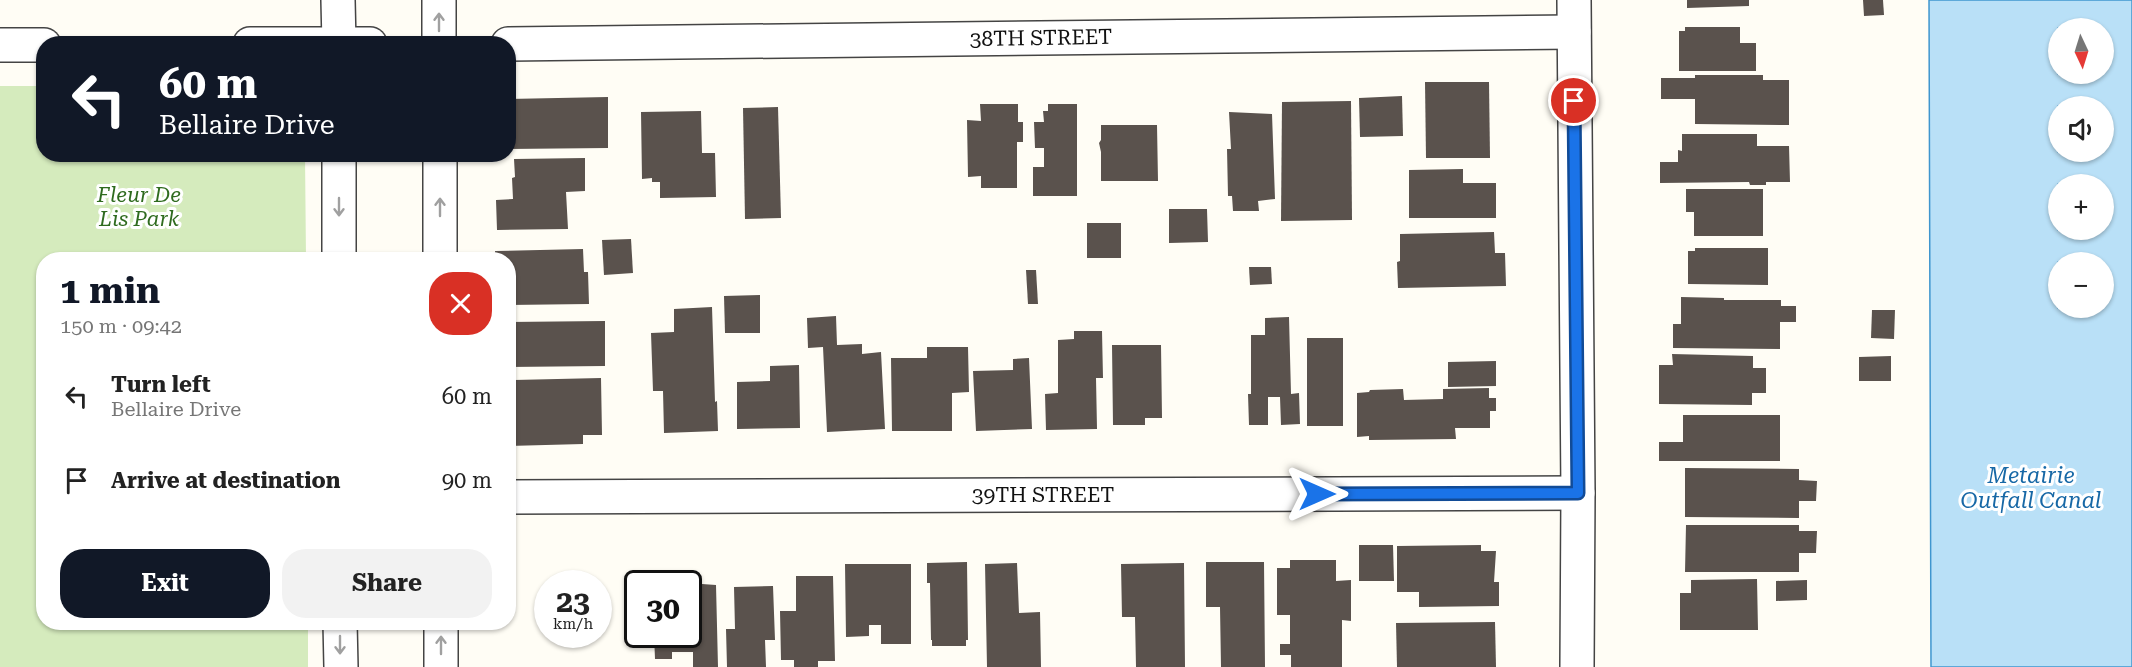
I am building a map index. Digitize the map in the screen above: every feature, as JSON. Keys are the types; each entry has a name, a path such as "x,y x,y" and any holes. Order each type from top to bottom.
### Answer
{"street":[{"path":"338,0 339,36"},
{"path":"439,0 439,36"},
{"path":"1574,0 1577,667"},
{"name":"38TH STREET","path":"516,44 1574,32"},
{"path":"0,45 36,45"},
{"path":"339,162 339,252"},
{"path":"440,162 440,252"},
{"name":"39TH STREET","path":"516,497 1578,493"},
{"path":"340,630 340,667"},
{"path":"441,630 441,667"}],"green space":[{"name":"Fleur De Lis Park","path":"0,86 36,86 36,162 305,162 306,252 36,252 36,630 308,630 308,667 0,667"}],"water":[{"name":"Metairie Outfall Canal","path":"1929,0 2132,0 2132,667 1931,667"}],"building":[{"path":"1687,0 1749,0 1749,6 1687,8"},
{"path":"1863,0 1883,0 1884,15 1864,16"},
{"path":"1685,27 1740,27 1740,43 1756,43 1756,71 1679,71 1679,31 1685,31"},
{"path":"1695,75 1763,75 1763,80 1789,80 1789,125 1695,124 1695,99 1661,99 1661,78 1695,78"},
{"path":"1425,82 1489,82 1490,158 1426,158"},
{"path":"1402,96 1403,136 1360,137 1359,98"},
{"path":"608,97 608,148 516,149 516,99"},
{"path":"1351,101 1352,220 1281,221 1282,102"},
{"path":"980,104 1018,104 1018,122 1023,122 1023,142 1017,142 1017,188 981,188 981,176 968,177 967,120 981,121"},
{"path":"1048,104 1077,104 1077,196 1033,196 1033,167 1044,167 1044,148 1035,148 1034,122 1044,122 1043,111 1048,111"},
{"path":"778,107 781,218 745,219 743,108"},
{"path":"701,111 702,153 715,153 716,197 660,198 660,182 652,182 652,178 642,179 641,112"},
{"path":"1229,112 1272,114 1275,199 1258,201 1259,211 1233,211 1232,196 1228,196 1227,149 1231,149"},
{"path":"1101,125 1157,125 1158,181 1101,181 1099,143"},
{"path":"1682,134 1757,134 1757,146 1789,146 1790,182 1766,182 1766,185 1750,185 1749,182 1660,183 1660,162 1678,162 1678,150 1682,151"},
{"path":"585,158 585,191 566,192 568,229 497,230 496,200 513,199 512,178 515,177 516,159"},
{"path":"1463,169 1463,183 1496,183 1496,218 1409,218 1409,170"},
{"path":"1686,189 1763,189 1763,236 1694,236 1694,212 1686,212"},
{"path":"1169,209 1207,209 1208,242 1169,243"},
{"path":"1087,223 1121,223 1121,258 1087,258"},
{"path":"1494,232 1495,253 1505,253 1506,286 1398,288 1397,262 1400,261 1400,234"},
{"path":"631,239 633,273 604,275 602,240"},
{"path":"1695,248 1768,248 1768,285 1688,284 1688,251 1695,251"},
{"path":"583,249 584,272 588,272 589,304 516,305 516,252 495,251"},
{"path":"1249,267 1271,267 1272,284 1250,285"},
{"path":"1026,270 1036,270 1038,304 1028,304"},
{"path":"760,295 760,333 725,333 724,296"},
{"path":"1681,297 1781,300 1781,306 1796,306 1796,322 1780,322 1780,349 1673,348 1673,324 1681,324"},
{"path":"712,307 718,431 664,433 663,391 653,391 651,333 674,332 674,309"},
{"path":"1872,310 1895,310 1894,339 1871,338"},
{"path":"836,316 837,345 862,344 862,354 881,352 885,429 827,432 823,347 808,348 807,318"},
{"path":"1289,317 1291,394 1299,393 1300,424 1281,425 1280,397 1268,397 1268,425 1249,425 1251,335 1265,335 1265,318"},
{"path":"605,321 605,366 516,367 516,322"},
{"path":"1074,331 1102,331 1103,378 1096,378 1097,429 1046,430 1045,394 1058,393 1058,340 1074,339"},
{"path":"1307,338 1343,338 1343,426 1307,426"},
{"path":"1112,345 1161,345 1162,418 1145,418 1145,425 1113,425"},
{"path":"927,347 968,347 969,392 952,393 952,431 892,431 891,358 927,358"},
{"path":"1672,354 1753,356 1753,368 1766,368 1766,393 1752,393 1752,405 1659,404 1659,365 1673,365"},
{"path":"1891,356 1891,381 1859,381 1859,357"},
{"path":"1029,358 1032,429 976,431 973,371 1013,370 1013,359"},
{"path":"1496,361 1496,386 1448,387 1448,362"},
{"path":"799,365 800,428 737,429 737,382 770,381 770,366"},
{"path":"601,378 602,435 583,435 583,444 516,446 516,380"},
{"path":"1489,388 1489,398 1496,398 1496,411 1490,411 1490,428 1455,428 1456,439 1369,440 1369,436 1357,437 1357,393 1370,390 1403,389 1404,400 1443,399 1443,389"},
{"path":"1683,415 1780,415 1780,461 1659,461 1659,442 1683,442"},
{"path":"1685,468 1799,469 1799,480 1817,481 1816,501 1799,501 1799,518 1685,517"},
{"path":"1686,525 1799,525 1799,531 1817,531 1816,553 1799,553 1799,572 1685,572"},
{"path":"1359,545 1393,545 1394,581 1359,581"},
{"path":"1481,545 1481,551 1496,551 1494,582 1499,582 1499,606 1419,607 1419,592 1397,592 1397,546"},
{"path":"1290,560 1336,560 1336,581 1351,580 1351,621 1342,620 1342,667 1291,667 1291,655 1280,655 1280,644 1290,644 1290,615 1277,615 1277,568 1290,568"},
{"path":"967,562 968,640 966,640 966,646 932,646 927,563"},
{"path":"1206,562 1264,562 1265,667 1221,667 1220,607 1206,607"},
{"path":"1017,563 1019,613 1040,612 1041,667 987,667 985,564"},
{"path":"1184,563 1185,667 1136,667 1135,617 1122,617 1121,564"},
{"path":"845,564 911,564 911,644 881,644 881,625 869,625 869,636 846,637"},
{"path":"796,576 833,576 835,661 818,661 818,667 794,667 794,660 781,660 780,611 796,611"},
{"path":"1757,579 1758,630 1680,630 1680,593 1691,593 1691,580"},
{"path":"1807,580 1807,600 1776,601 1776,581"},
{"path":"702,584 716,585 718,667 693,667 693,652 672,652 672,659 655,659 655,648 702,648"},
{"path":"773,586 775,640 765,640 766,667 727,667 726,629 735,629 734,587"},
{"path":"1495,622 1496,667 1397,667 1396,623"}],"route":[{"path":"1317,494 1578,493 1574,101"}]}
